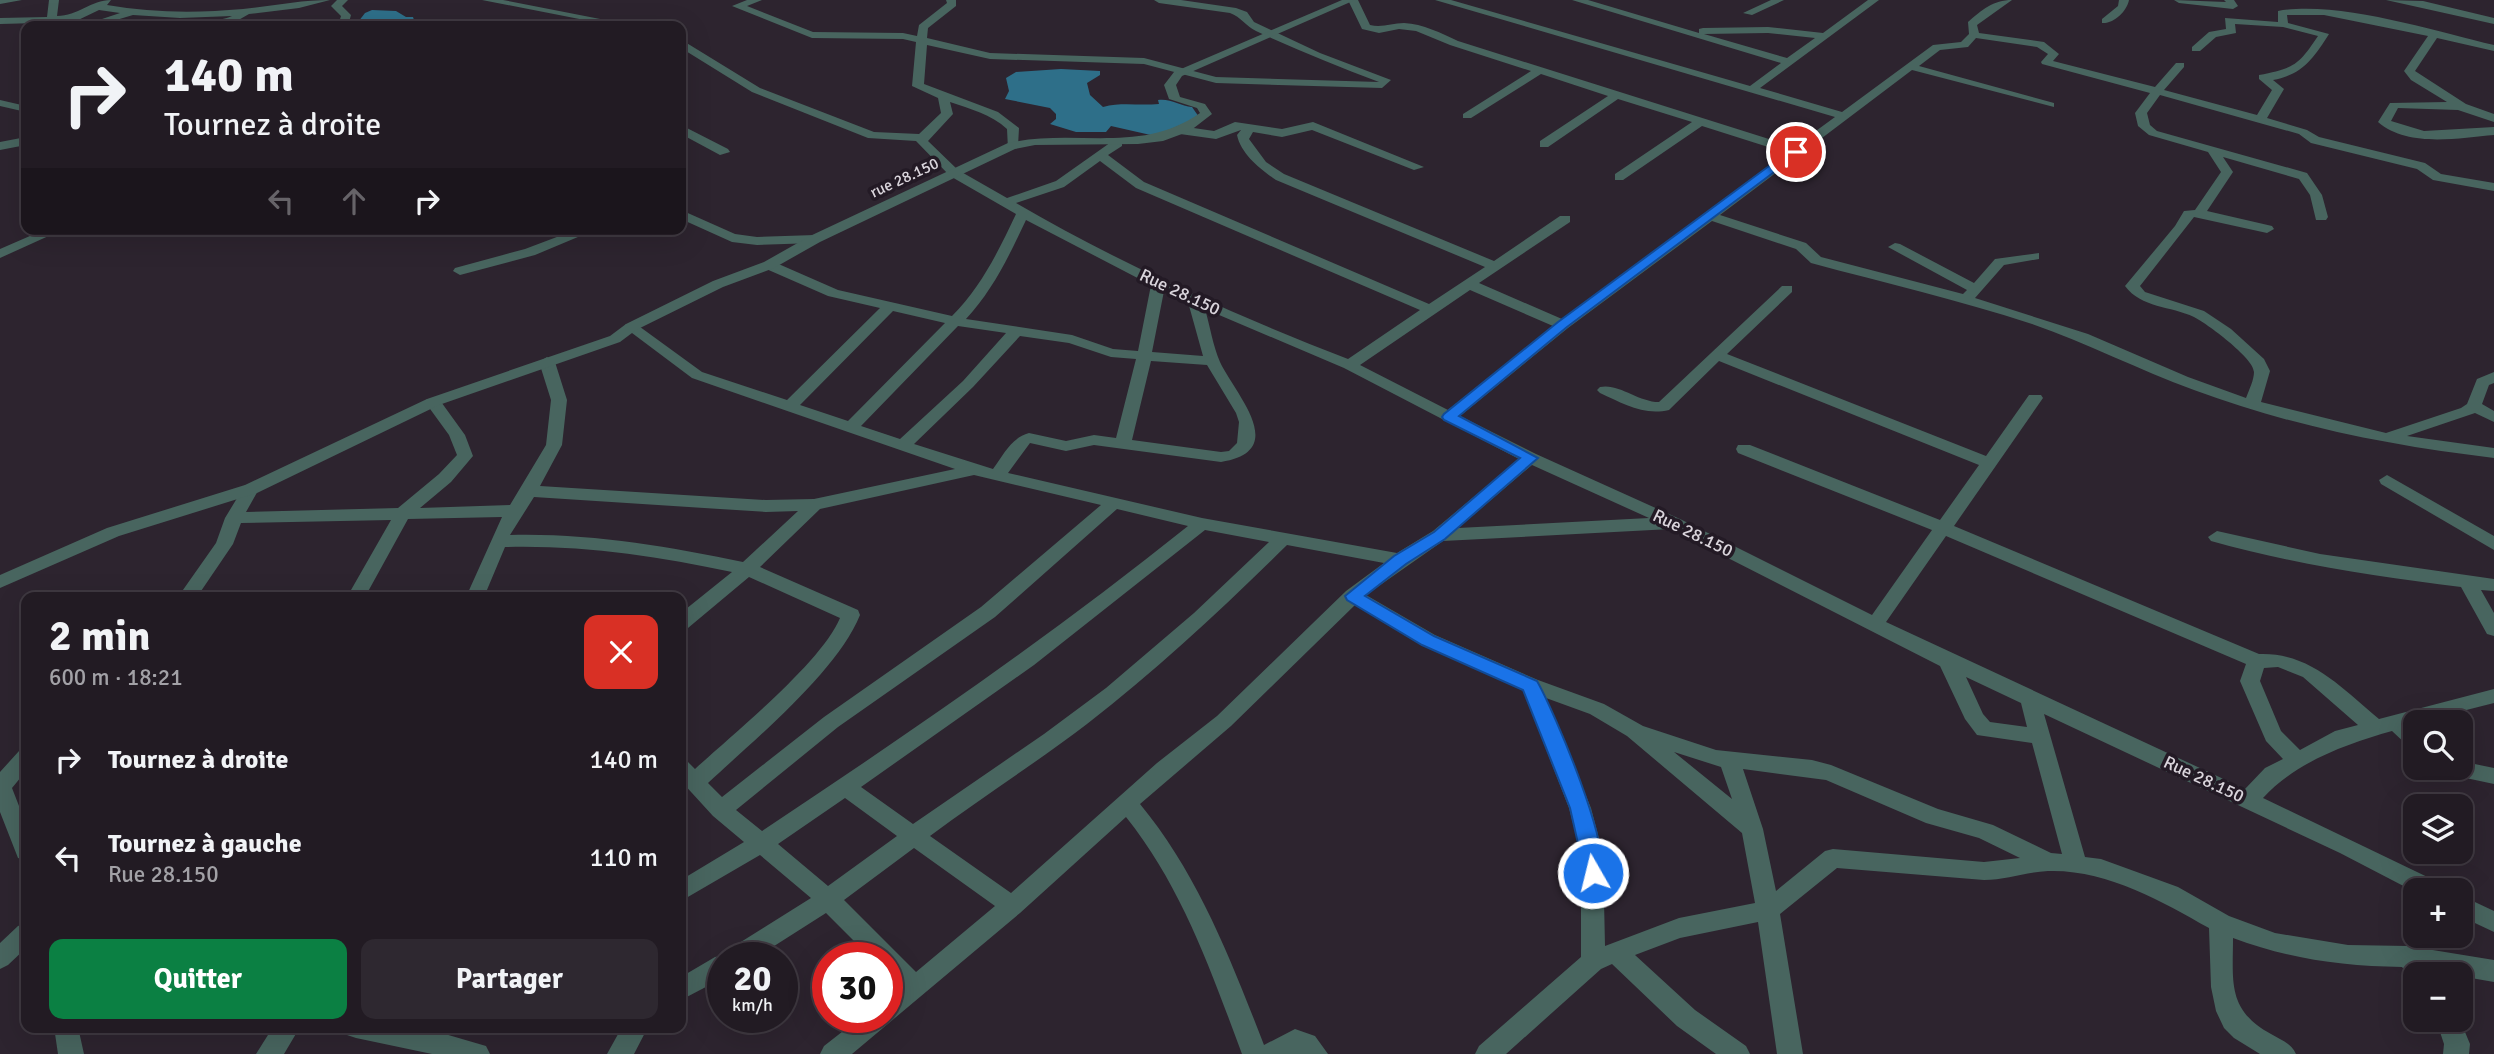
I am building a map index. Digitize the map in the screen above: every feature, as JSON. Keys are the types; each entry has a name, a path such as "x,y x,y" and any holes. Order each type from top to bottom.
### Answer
{"street":[{"path":"0,1 17,0"},
{"path":"54,0 57,21"},
{"path":"63,21 74,19 111,0"},
{"path":"96,6 133,13 209,13 325,0"},
{"path":"343,0 336,6 346,15 344,21"},
{"path":"487,0 603,21"},
{"path":"757,0 737,6 812,35 903,36 990,56 1144,61 1216,80 1388,84 1316,55 1250,24 1243,14 1232,10 1159,0"},
{"path":"951,0 952,4 925,23 918,86 1004,117 1013,128 1012,146"},
{"path":"954,173 1012,146 1035,141 1118,143 1165,136 1180,130 1206,114 1201,106 1175,99 1171,81 1185,70 1352,0 1366,27 1382,32 1396,26 1416,27 1454,43 1539,71 1796,152"},
{"path":"1440,0 1844,116"},
{"path":"1577,0 1788,62"},
{"path":"1748,13 1779,0"},
{"path":"1751,90 1874,0"},
{"path":"2106,21 2123,7 2124,0"},
{"path":"2179,0 2233,5 2229,0"},
{"path":"2283,0 2293,9"},
{"path":"2260,120 2278,89 2263,76 2289,75 2307,60 2348,0"},
{"path":"2391,0 2423,4 2494,21"},
{"path":"2444,0 2494,10"},
{"path":"1984,1 2005,2"},
{"path":"1974,35 1972,24 1985,12 2005,2"},
{"path":"231,21 254,9"},
{"path":"2281,24 2282,13 2293,9 2337,15 2494,48"},
{"path":"104,21 133,13"},
{"path":"0,20 28,21"},
{"path":"2196,50 2213,34 2232,31 2229,20 2281,24 2324,34"},
{"path":"1684,31 1768,30 1825,36"},
{"path":"1449,417 1563,325 1937,47 1964,45 1974,35"},
{"path":"1974,35 2040,44 2054,54 2046,62 2303,132 2315,139 2421,166 2437,177 2494,187"},
{"path":"2434,35 2409,71 2415,78 2464,107"},
{"path":"686,47 756,90 872,135 922,138"},
{"path":"2180,65 2141,113 2147,130 2304,176 2316,195 2321,218"},
{"path":"1912,67 2050,105"},
{"path":"1467,116 1539,71"},
{"path":"1544,144 1616,95"},
{"name":"rue 28.150","path":"0,582 113,532 251,489 433,402 615,339 631,327 718,284 769,265 815,239 954,173 922,142 922,138 947,114 943,96"},
{"path":"0,103 21,108"},
{"path":"2494,119 2482,110 2464,107 2394,105 2384,122 2403,132 2426,137 2494,131"},
{"path":"1619,177 1700,122"},
{"path":"1180,130 1216,135 1228,127 1282,133 1313,126 1418,167"},
{"path":"1250,128 1243,135 1243,139 1262,165 1280,177 1495,266"},
{"path":"686,132 724,152"},
{"path":"0,146 21,142"},
{"path":"1006,202 1060,184 1118,143"},
{"path":"2199,213 2227,172 2212,150"},
{"path":"1100,155 1140,185 1431,310"},
{"name":"Rue 28.150","path":"954,173 1023,213 1158,283 1349,365 1530,458 1674,523 1948,661 2248,800 2407,878"},
{"path":"851,427 958,322 976,300 997,267 1023,213"},
{"path":"2252,405 2262,371 2259,362 2226,332 2199,314 2140,295 2132,286 2181,228 2189,214 2199,213 2267,229"},
{"name":"rue 28.150","path":"686,216 732,238 757,241 815,239"},
{"path":"1711,216 1801,246 1816,260 1971,294 2196,386 2252,405 2385,438 2494,453"},
{"path":"1349,365 1565,219"},
{"path":"0,254 44,235"},
{"path":"460,271 574,235"},
{"path":"1895,247 1971,294"},
{"path":"1971,294 2000,262 2034,256"},
{"path":"769,265 833,293 958,322 1072,338 1106,352 1212,361"},
{"path":"1123,444 1158,283"},
{"path":"1469,284 1563,325"},
{"path":"1605,390 1644,407 1663,407 1787,289"},
{"path":"998,475 1025,439 1066,446 1094,440 1221,457 1237,453 1245,445 1247,422 1212,361 1195,300"},
{"path":"790,405 891,306"},
{"path":"631,327 697,375 974,470 1202,524 1400,560"},
{"path":"902,445 968,384 1015,332"},
{"path":"1719,356 1989,463"},
{"path":"477,592 513,511 529,491 554,445 559,400 547,362"},
{"path":"2385,438 2467,411 2474,406 2482,382 2494,377"},
{"path":"1875,624 2035,398"},
{"path":"359,592 403,513 445,478 465,456 457,435 433,402"},
{"path":"2474,406 2494,416"},
{"path":"1744,449 1942,528 2257,661 2279,660 2309,673 2385,725 2403,734"},
{"path":"903,998 1012,906 1164,769 1224,721 1353,596 1400,560 1439,535 1530,458"},
{"path":"529,491 766,506 814,505 974,470"},
{"path":"2387,480 2494,544"},
{"path":"190,592 224,544 234,517 251,489"},
{"path":"686,619 747,569 814,505"},
{"path":"720,810 831,722 988,612 1113,505"},
{"path":"234,517 513,511"},
{"path":"1439,535 1674,523"},
{"path":"686,888 762,843 916,741 1110,600 1202,524"},
{"path":"2217,537 2340,565 2494,585"},
{"path":"760,942 829,900 914,835 1053,739 1213,609 1284,538"},
{"path":"498,541 543,540 650,549 747,569 851,615 851,620 813,668 688,775 720,810 829,900 870,942"},
{"path":"2467,582 2494,629"},
{"path":"1353,596 1428,640 1531,685 1597,709 1634,730 1752,829"},
{"path":"1948,661 1975,719 1984,729 2040,736"},
{"path":"2257,661 2250,681 2273,735 2297,760"},
{"path":"1531,685 1580,808 1592,854 1604,956 1737,1054"},
{"path":"2248,800 2272,774 2342,737 2494,696"},
{"path":"2029,697 2076,864"},
{"path":"1634,730 1730,761 1812,768 1831,773 1934,817 1985,831 2048,862"},
{"path":"1730,761 1752,829 1768,910 1790,1054"},
{"path":"21,763 0,786 21,838"},
{"path":"2473,772 2494,776"},
{"path":"845,787 1012,906"},
{"path":"1127,803 1166,852 1224,972 1255,1054"},
{"path":"1488,1054 1604,956 1679,928 1768,910 1833,858 1984,871 2004,871 2048,862 2101,868 2170,894 2221,923 2275,943 2403,964"},
{"path":"2473,912 2494,922"},
{"path":"2221,923 2225,1003 2232,1019 2247,1032 2283,1054"},
{"path":"0,958 21,938"},
{"path":"2473,970 2494,971"},
{"path":"686,986 707,974"},
{"path":"903,975 916,988"},
{"path":"2452,1032 2457,1044 2456,1054"},
{"path":"67,1033 71,1054"},
{"path":"269,1054 284,1033"},
{"path":"412,1033 477,1054"},
{"path":"620,1054 632,1033"},
{"path":"833,1054 860,1033"},
{"path":"1271,1054 1295,1041 1306,1044 1315,1054"}],"water":[{"path":"372,10 396,11 406,17 413,17 414,21 359,21 365,13"},
{"path":"1061,69 1100,71 1100,75 1087,83 1090,95 1103,107 1159,104 1158,100 1167,100 1192,107 1199,117 1155,136 1111,126 1106,132 1076,132 1050,124 1056,119 1056,114 1050,108 1005,99 1009,91 1006,78 1016,72"}],"route":[{"path":"1593,873 1592,854 1580,808 1531,685 1428,640 1398,625 1353,596 1400,560 1439,535 1530,458 1449,417 1563,325 1796,152"}]}
